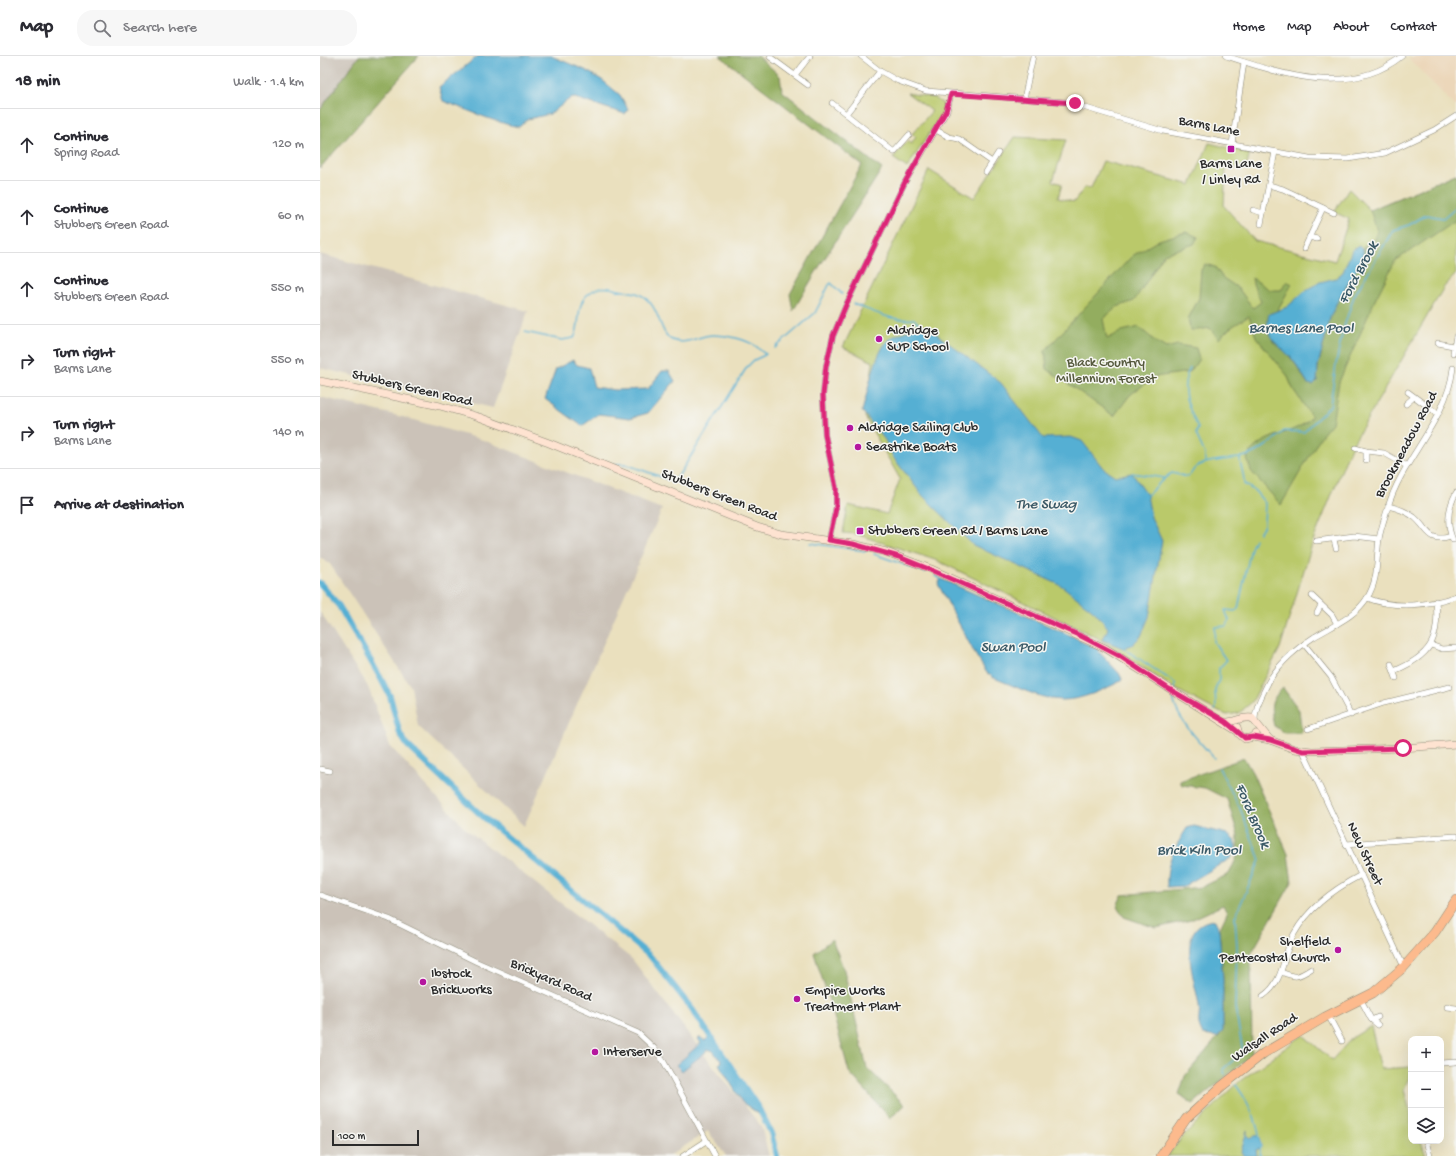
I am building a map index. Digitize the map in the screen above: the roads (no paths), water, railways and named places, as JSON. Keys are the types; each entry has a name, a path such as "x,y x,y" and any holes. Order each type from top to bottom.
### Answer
{"highway":[{"name":"Walsall Road","path":"1160,1156 1186,1119 1222,1086 1264,1053 1328,1015 1373,993 1404,966 1436,932 1456,900"}],"street":[{"path":"770,56 808,84"},
{"path":"795,75 810,56"},
{"name":"Barns Lane","path":"861,56 880,71 908,86 938,93 1075,103 1163,131 1275,152 1322,159 1348,160 1373,156 1401,146 1434,130 1456,116"},
{"path":"1024,99 1033,56"},
{"path":"1226,56 1309,79 1328,80 1370,73 1386,66 1402,56"},
{"path":"1232,144 1244,62"},
{"path":"846,114 880,71"},
{"path":"829,540 837,499 836,483 826,446 824,422 824,380 829,351 846,305 905,182 946,111 951,94"},
{"path":"832,103 894,152 909,135"},
{"path":"936,130 949,137 959,139 992,162"},
{"path":"1261,224 1275,152"},
{"path":"986,172 998,153"},
{"path":"1269,185 1334,213"},
{"path":"1304,249 1323,208"},
{"path":"1253,210 1263,213"},
{"path":"1309,237 1317,239"},
{"path":"1453,354 1453,346 1456,336"},
{"path":"1438,344 1453,346"},
{"name":"Brookmeadow Road","path":"1243,718 1255,710 1276,669 1304,644 1349,617 1367,598 1376,578 1380,539 1388,506 1407,466 1447,397 1454,379 1453,368"},
{"name":"Stubbers Green Road","path":"320,381 440,406 480,417 549,443 757,527 781,534 853,544 899,557 992,596 1105,648 1177,694 1226,722 1238,731"},
{"path":"1408,392 1438,414"},
{"path":"1406,404 1414,397"},
{"path":"1355,448 1384,454 1407,466"},
{"path":"1366,451 1366,460"},
{"path":"1388,506 1409,513 1420,522 1427,534 1434,537 1452,538 1448,518 1450,506 1456,493"},
{"path":"1316,541 1334,540 1354,536 1380,539"},
{"path":"1334,540 1336,548"},
{"path":"1312,596 1332,615 1337,624"},
{"path":"1367,598 1390,605 1436,601 1456,596"},
{"path":"1394,671 1415,661 1428,650 1431,645 1436,632 1438,619 1436,601"},
{"path":"1317,613 1321,605"},
{"path":"1304,644 1335,682 1351,715"},
{"path":"1431,645 1442,649 1456,648"},
{"path":"1391,664 1396,678"},
{"path":"1312,721 1311,728 1384,703 1446,685"},
{"name":"Brookmeadow Road","path":"1255,710 1256,723"},
{"path":"1226,722 1243,718 1256,723 1270,740"},
{"path":"1243,718 1237,726 1238,731 1245,738 1253,737 1270,740 1303,751 1403,748 1456,744"},
{"path":"1253,737 1258,732 1256,723"},
{"name":"New Street","path":"1303,751 1404,966"},
{"path":"320,769 330,771"},
{"path":"1346,844 1456,836"},
{"path":"1263,996 1277,984 1286,952 1294,933 1307,916 1325,897 1340,886 1361,875"},
{"name":"Brickyard Road","path":"320,895 389,919 478,962 638,1033 654,1048 664,1062 715,1156"},
{"path":"1281,972 1294,977 1300,977 1311,969"},
{"path":"1361,1000 1372,1020 1378,1025"},
{"path":"1447,1007 1456,1008"},
{"path":"1328,1015 1342,1041"},
{"path":"1372,1020 1378,1017"},
{"path":"1444,1063 1456,1062"},
{"path":"683,1156 706,1141"},
{"path":"1427,1144 1430,1156"}],"water":[{"path":"478,56 551,56 585,70 602,80 620,95 628,109 625,114 572,97 550,114 528,119 519,127 490,119 443,101 439,87"},
{"name":"Barnes Lane Pool","path":"1359,246 1363,250 1363,258 1336,304 1330,318 1318,366 1317,381 1313,385 1308,384 1295,363 1271,337 1268,331 1269,314 1287,307 1306,290 1320,282 1336,278 1343,272 1352,250"},
{"name":"The Swag","path":"921,326 926,326 1001,383 1043,438 1071,437 1082,441 1103,468 1115,476 1132,473 1147,495 1151,517 1162,541 1149,617 1141,636 1132,645 1123,648 1103,640 1108,628 1095,612 1062,586 973,545 922,495 893,457 885,440 862,411 872,373 884,345 889,339"},
{"path":"573,360 577,365 589,368 594,387 615,390 648,389 662,371 669,371 675,381 648,413 630,418 599,414 582,426 545,399 556,369"},
{"name":"Swan Pool","path":"941,579 1074,637 1084,643 1099,648 1098,651 1119,673 1122,679 1121,681 1085,696 1070,700 1062,700 1036,695 994,678 987,673 975,654 938,584"},
{"name":"Brick Kiln Pool","path":"1194,826 1227,834 1234,840 1236,847 1231,858 1184,886 1167,887 1169,862 1178,842 1187,828"},
{"path":"1215,920 1219,930 1223,979 1223,1031 1217,1037 1203,1035 1199,1026 1199,1005 1191,968 1190,954 1190,942 1194,931 1202,923"},
{"path":"710,1036 764,1118 742,1102 719,1064 722,1062 712,1050 708,1050 682,1071 676,1065 701,1043 698,1039 700,1037 705,1041"},
{"path":"1247,1130 1247,1135 1251,1138 1255,1135 1260,1137 1261,1148 1256,1150 1257,1156 1244,1156 1241,1152"}],"waterway":[{"name":"Ford Brook","path":"1147,495 1172,473 1188,477 1196,467 1206,463 1239,458 1252,454 1269,444 1284,431 1304,432 1330,406 1343,330 1354,296 1393,230 1409,225 1426,215 1443,218 1456,207"},
{"path":"775,348 815,313 831,283 842,294"},
{"path":"525,332 562,340 574,338 582,301 589,293 597,289 609,288 637,293 646,299 655,311 667,336 672,340 682,342 708,335 724,336 736,338 753,344 766,354"},
{"path":"853,304 875,313 898,319 914,319 921,326"},
{"path":"614,464 625,464 670,480 677,478 747,367 754,360 765,355"},
{"path":"1190,368 1185,383 1186,398 1198,428 1196,434 1205,454 1205,463"},
{"name":"Ford Brook","path":"1240,458 1244,484 1255,491 1265,503 1264,525 1259,533"},
{"path":"1132,473 1164,478"},
{"name":"Ford Brook","path":"1215,710 1215,689 1219,680 1219,668 1226,660 1214,642 1215,627 1227,626 1229,620 1225,610 1235,611 1238,609 1251,548 1255,539"},
{"path":"810,543 866,551"},
{"path":"874,554 925,572"},
{"path":"935,576 941,579"},
{"path":"320,583 339,606 380,677 390,696 400,734 407,745 481,815 650,956 692,1009 759,1109 771,1133 777,1156"},
{"path":"1123,648 1175,683 1175,690"},
{"name":"Ford Brook","path":"1174,694 1174,702 1182,719 1195,737 1214,758"},
{"name":"Ford Brook","path":"1219,768 1240,808 1260,860 1235,917 1237,947 1235,1007 1243,1052 1223,1069 1225,1074"},
{"path":"1236,1085 1251,1109 1259,1137 1260,1156"}],"place":[{"name":"Barns Lane / Linley Rd","path":"1231,149"},
{"name":"Aldridge SUP School","path":"879,339"},
{"name":"Aldridge Sailing Club","path":"850,428"},
{"name":"Seastrike Boats","path":"858,447"},
{"name":"Stubbers Green Rd / Barns Lane","path":"860,531"},
{"name":"Shelfield Pentecostal Church","path":"1338,950"},
{"name":"Ibstock Brickworks","path":"423,982"},
{"name":"Empire Works Treatment Plant","path":"797,999"},
{"name":"Interserve","path":"595,1052"}],"park label":[{"name":"Black Country Millennium Forest","path":"1106,372"}]}
